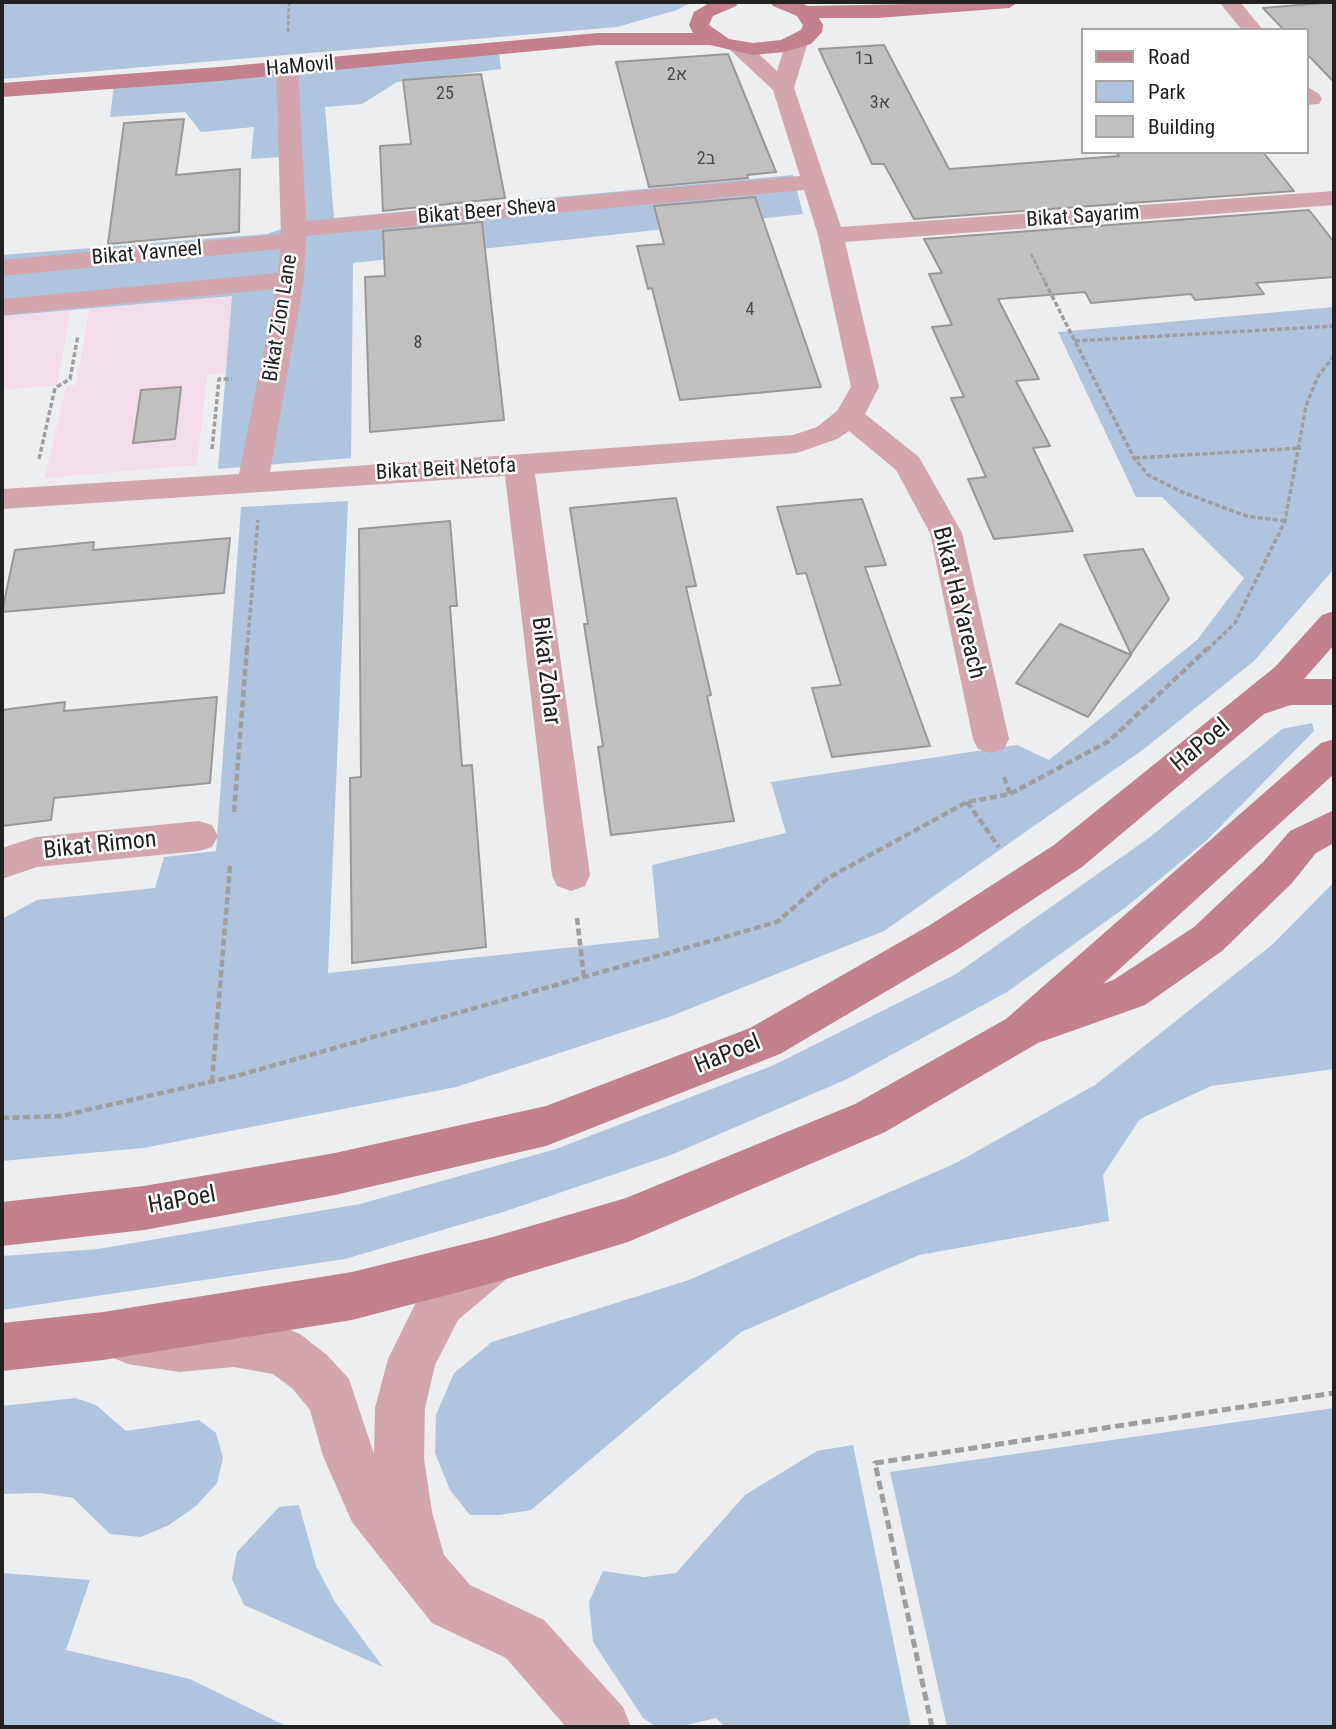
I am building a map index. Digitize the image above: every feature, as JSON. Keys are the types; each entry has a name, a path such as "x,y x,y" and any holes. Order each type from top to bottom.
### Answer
{"main road":[{"path":"711,39 699,25 700,18 705,12 725,2"},
{"path":"779,2 804,29 877,12 1009,2"},
{"name":"HaMovil","path":"598,39 700,18"},
{"name":"HaMovil","path":"2,90 287,68 598,39 711,39 738,47 770,49 804,29"},
{"path":"1321,637 1309,666 1329,700"},
{"name":"HaPoel","path":"2,1224 144,1208 321,1177 546,1126 765,1041 944,937 1069,856 1287,676 1321,637"},
{"path":"1250,706 1289,692 1329,700"},
{"path":"1021,1032 1334,753"},
{"path":"2,1347 103,1336 352,1296 493,1260 628,1220 870,1118 1021,1032 1130,992 1208,939 1279,872 1303,842 1334,825"}],"street":[{"path":"1229,2 1251,28"},
{"path":"783,88 804,29"},
{"path":"738,47 783,88 831,235"},
{"name":"Bikat Zion Lane","path":"253,482 291,280 294,235 287,68"},
{"name":"Bikat Beer Sheva","path":"294,235 813,182"},
{"name":"Bikat Sayarim","path":"831,235 1334,198"},
{"name":"Bikat Yavneel","path":"2,268 294,235"},
{"name":"Bikat Beit Netofa","path":"2,499 519,466 797,444 827,433 849,416 866,387 831,235"},
{"name":"Bikat Yavneel","path":"2,307 291,280"},
{"name":"Bikat HaYareach","path":"849,416 908,464 946,533 991,739"},
{"name":"Bikat Zohar","path":"519,466 571,875"},
{"name":"Bikat Rimon","path":"2,864 36,852 199,836"},
{"path":"421,1569 403,1486 400,1408 412,1359 441,1303 493,1260"},
{"path":"103,1336 179,1348 234,1343 283,1351 310,1372 331,1398 348,1456 370,1504 421,1569 451,1604 525,1639 603,1727"}],"path":[{"path":"1015,222 1134,458 1148,475 1182,492 1246,516 1285,521"},
{"path":"37,467 55,388 70,379 85,299"},
{"path":"1075,341 1334,326"},
{"path":"2,1118 61,1116 212,1082 777,922 828,878 967,802 1010,794 1109,741 1235,622 1285,521 1301,448 1306,406 1318,376 1334,356"},
{"path":"211,454 219,379"},
{"path":"1134,458 1301,448"},
{"path":"234,818 259,514 253,482"},
{"path":"212,1082 230,860"},
{"path":"571,875 584,976"},
{"path":"932,1727 875,1463 1334,1394"}],"shaded area":[{"path":"233,295 227,372 207,375 197,465 45,478 66,386 76,385 90,307"},
{"path":"71,310 57,385 2,390 2,316"}],"green space":[{"path":"692,2 677,10 617,27 2,79 2,3"},
{"path":"499,53 501,69 397,82 362,104 325,107 334,218 793,175 803,214 353,263 351,458 218,469 232,296 2,316 2,255 267,234 281,229 280,157 251,159 254,127 201,132 185,112 110,117 114,85"},
{"path":"1334,307 1334,569 1254,661 1144,749 884,931 669,1017 456,1087 143,1148 2,1161 2,919 37,900 155,888 164,857 216,851 241,507 348,501 328,973 659,938 652,865 786,833 771,782 1017,745 1049,760 1197,640 1244,578 1162,497 1136,497 1058,332"},
{"path":"1312,723 1314,731 1206,841 1126,907 1007,992 847,1079 671,1155 503,1212 345,1259 2,1310 2,1256 98,1249 360,1204 556,1149 774,1065 956,974 1150,837 1282,729"},
{"path":"1334,882 1334,1069 1211,1086 1140,1119 1103,1175 1109,1221 919,1255 741,1332 531,1510 499,1515 470,1515 450,1490 435,1453 436,1415 454,1373 492,1342 689,1280 956,1163 1095,1085 1273,944"},
{"path":"75,1398 96,1405 126,1431 199,1420 216,1433 223,1458 217,1483 196,1506 169,1525 141,1537 110,1534 73,1498 41,1493 2,1494 2,1406"},
{"path":"1334,1408 1334,1727 947,1727 890,1472"},
{"path":"853,1445 911,1727 725,1727 716,1718 678,1727 657,1727 643,1718 593,1642 589,1602 603,1571 644,1577 676,1573 745,1495 817,1451"},
{"path":"299,1505 316,1566 335,1602 383,1667 244,1605 232,1579 237,1552 279,1507"},
{"path":"2,1573 90,1580 66,1650 190,1679 288,1727 2,1727"}],"building":[{"path":"1334,2 1334,82 1308,55 1308,28 1282,28 1263,8"},
{"path":"884,45 949,169 1119,156 1118,154 1265,154 1294,191 914,219 884,164 872,164 819,49"},
{"path":"728,54 776,172 747,175 748,178 649,187 616,62"},
{"path":"481,74 505,198 383,211 380,146 411,144 403,80"},
{"path":"184,119 176,175 240,169 239,232 108,244 124,123"},
{"path":"755,197 821,387 680,400 652,288 648,289 637,246 664,244 654,206"},
{"path":"1309,210 1334,242 1334,277 1256,283 1264,294 1195,300 1191,294 1091,303 1085,292 998,299 1039,379 1016,381 1050,446 1033,448 1073,531 994,539 968,479 986,477 951,398 964,397 932,327 952,325 929,274 942,273 924,239"},
{"path":"482,222 504,420 370,432 365,277 385,276 383,231"},
{"path":"181,387 175,439 133,443 141,390"},
{"path":"676,498 696,586 686,587 711,695 707,696 734,821 611,835 598,747 603,746 584,624 588,624 570,508"},
{"path":"862,499 886,565 865,567 930,746 832,757 812,688 841,685 806,573 797,574 777,507"},
{"path":"450,521 457,606 450,606 462,766 472,765 486,947 352,963 350,778 361,777 359,529"},
{"path":"230,538 224,593 2,612 15,550 94,542 93,550"},
{"path":"1143,549 1169,599 1131,654 1084,555"},
{"path":"1060,624 1131,655 1088,717 1016,683"},
{"path":"217,697 210,783 54,798 51,820 2,826 2,710 65,702 64,711"}]}
